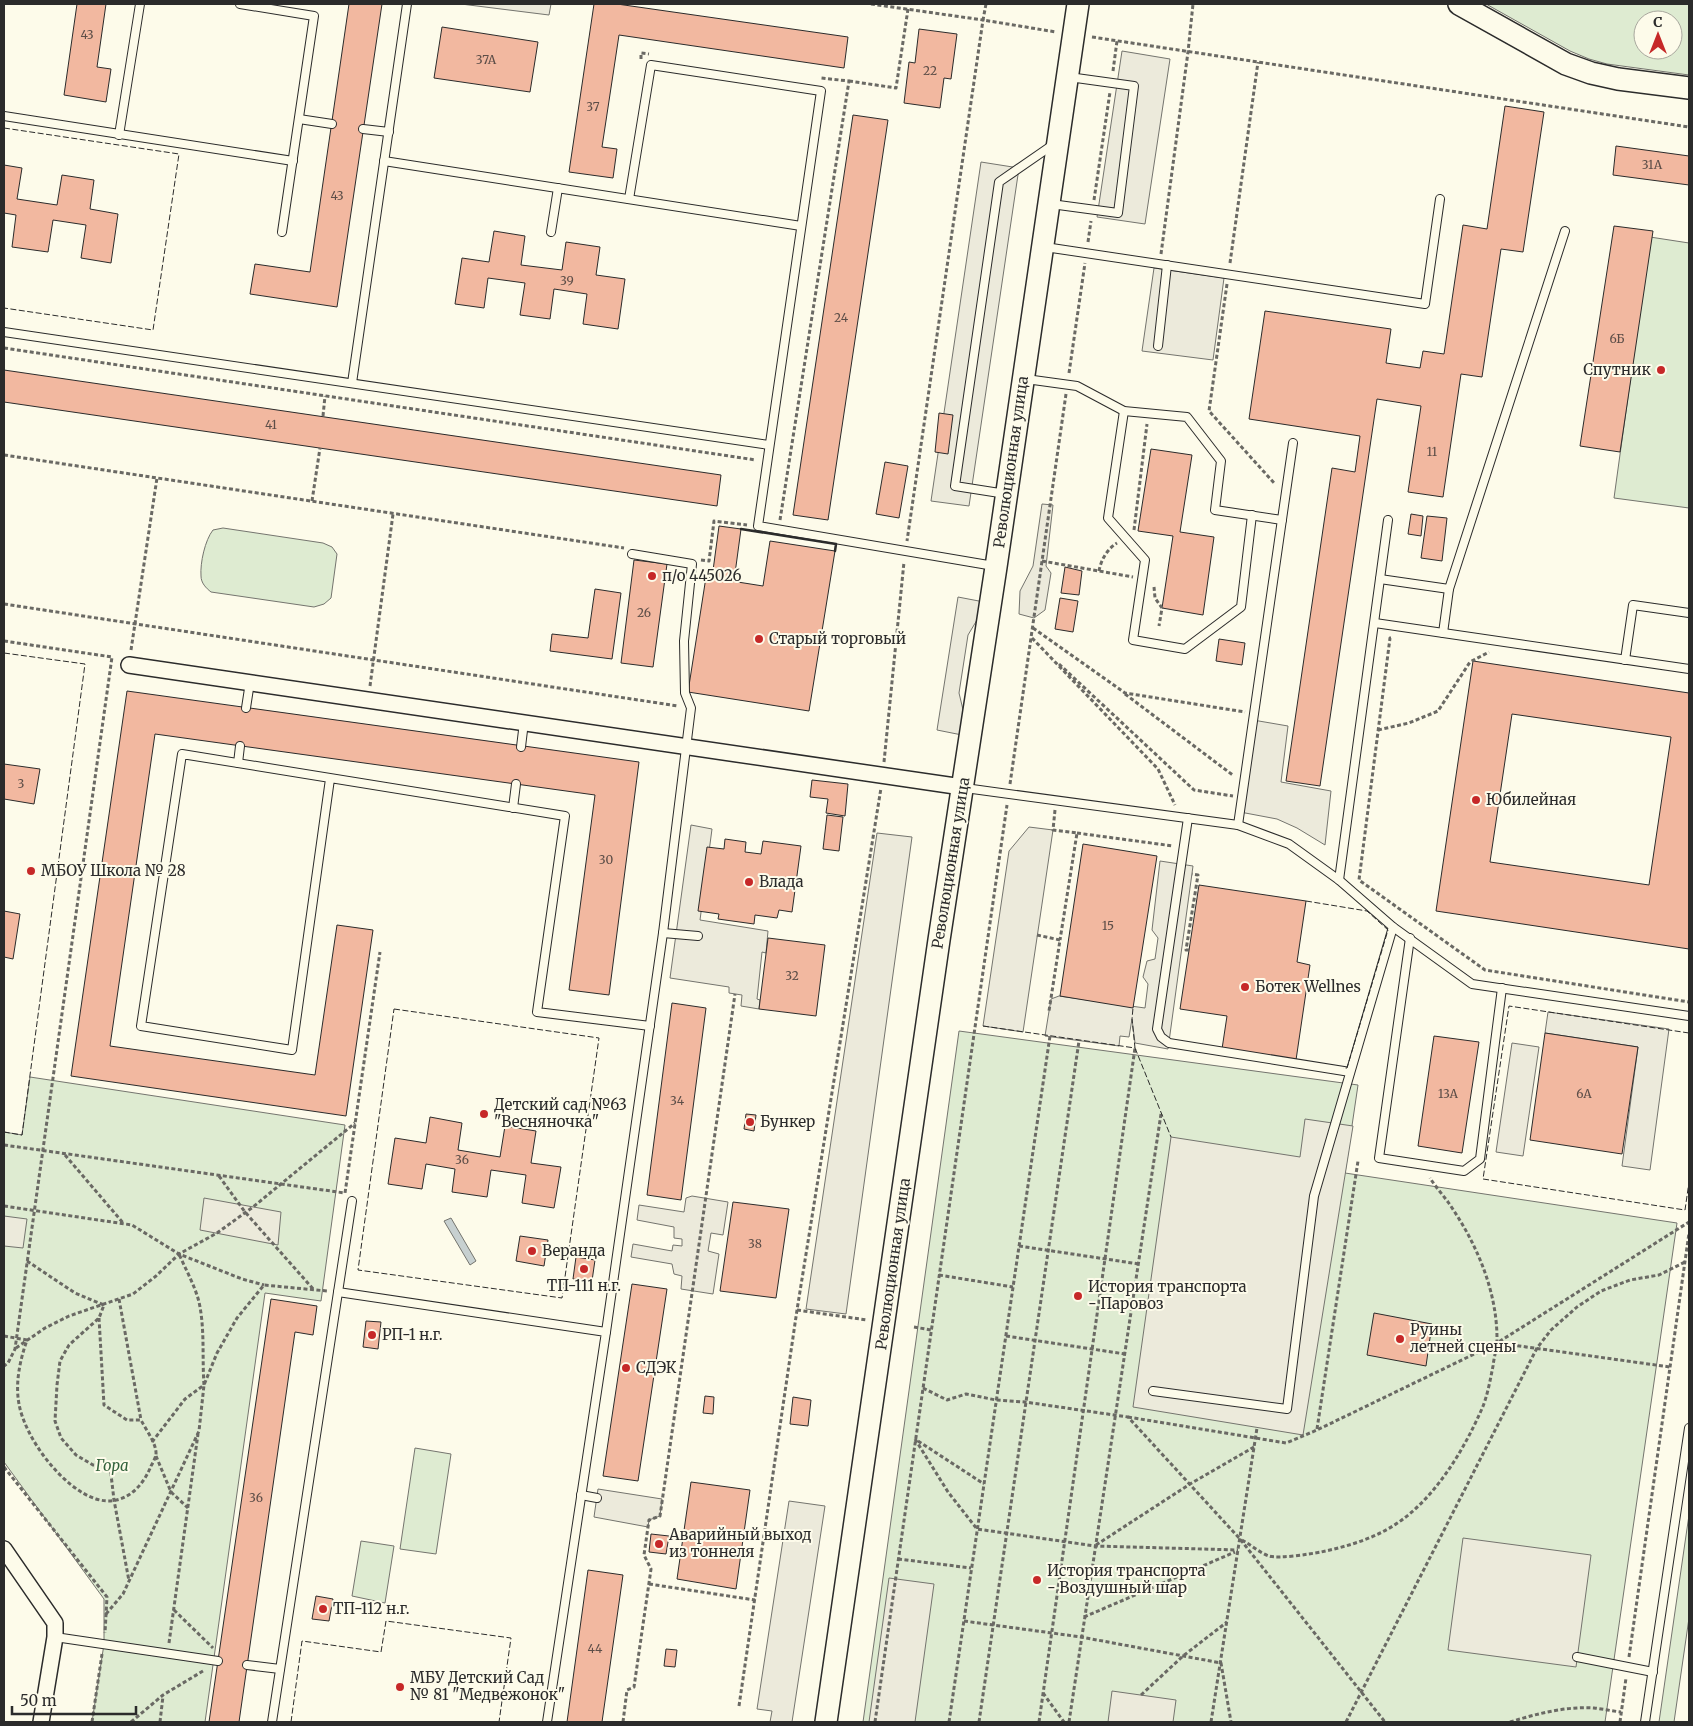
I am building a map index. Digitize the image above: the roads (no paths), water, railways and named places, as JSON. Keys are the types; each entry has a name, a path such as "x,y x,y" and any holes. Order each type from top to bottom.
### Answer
{"main road":[{"name":"Революционная улица","path":"826,1722 1078,4"},
{"path":"1459,4 1566,64 1618,79 1689,88"}],"street":[{"path":"129,665 524,722 883,777 962,787"},
{"path":"4,1549 55,1623 55,1637 41,1722"}],"lane":[{"path":"119,135 140,4"},
{"path":"240,4 314,16 282,232"},
{"path":"352,383 407,4"},
{"path":"629,200 651,66 821,91 758,526 996,567"},
{"path":"1049,204 1118,213 1134,86 1067,77"},
{"path":"4,116 293,161"},
{"path":"299,119 332,124"},
{"path":"363,129 389,132"},
{"path":"1007,494 955,486 959,456 999,182 1058,142"},
{"path":"384,161 801,226"},
{"path":"551,232 558,188"},
{"path":"1043,246 1425,304 1440,199"},
{"path":"1443,633 1449,589 1565,231"},
{"path":"1158,346 1164,265"},
{"path":"4,332 769,445"},
{"path":"1024,379 1077,386 1124,411 1187,418 1221,461 1215,510 1282,520"},
{"path":"1124,411 1108,518 1145,560 1133,640 1186,649 1241,607 1252,515"},
{"path":"1238,825 1293,443"},
{"path":"1339,880 1388,520"},
{"path":"547,1722 650,1026 691,708 684,693 684,641 692,564 633,552"},
{"path":"1380,579 1449,589"},
{"path":"1625,660 1634,605 1689,613"},
{"path":"1375,623 1689,670"},
{"path":"246,708 250,682"},
{"path":"521,747 524,722"},
{"path":"238,763 240,746"},
{"path":"330,779 292,1050 141,1026 182,754 565,816 537,1012 650,1026"},
{"path":"512,808 516,784"},
{"path":"962,787 1238,825 1289,844 1339,880 1393,926 1472,984 1689,1016"},
{"path":"1184,817 1156,1029 1161,1037 1169,1044 1350,1072"},
{"path":"1153,1391 1287,1409 1314,1196 1393,926"},
{"path":"663,933 698,936"},
{"path":"1410,938 1379,1158 1464,1171 1480,1159 1502,988"},
{"path":"272,1722 352,1200"},
{"path":"338,1292 606,1332"},
{"path":"1645,1722 1689,1428"},
{"path":"581,1495 597,1498"},
{"path":"55,1637 218,1661"},
{"path":"1577,1657 1653,1672"},
{"path":"247,1665 280,1669"}],"place":[{"name":"Спутник","path":"1661,370"},
{"name":"п/о 445026","path":"652,576"},
{"name":"Старый торговый","path":"759,639"},
{"name":"Юбилейная","path":"1476,800"},
{"name":"МБОУ Школа № 28","path":"31,871"},
{"name":"Влада","path":"749,882"},
{"name":"Ботек Wellnes","path":"1245,987"},
{"name":"Детский сад №63 \"Весняночка\"","path":"484,1114"},
{"name":"Бункер","path":"750,1122"},
{"name":"Веранда","path":"532,1251"},
{"name":"ТП-111 н.г.","path":"584,1269"},
{"name":"История транспорта - Паровоз","path":"1078,1296"},
{"name":"РП-1 н.г.","path":"372,1335"},
{"name":"Руины летней сцены","path":"1400,1339"},
{"name":"СДЭК","path":"626,1368"},
{"name":"Аварийный выход из тоннеля","path":"659,1544"},
{"name":"История транспорта - Воздушный шар","path":"1037,1580"},
{"name":"ТП-112 н.г.","path":"323,1609"},
{"name":"МБУ Детский Сад № 81 \"Медвежонок\"","path":"400,1687"}],"park label":[{"name":"Гора","path":"112,1466"}]}
